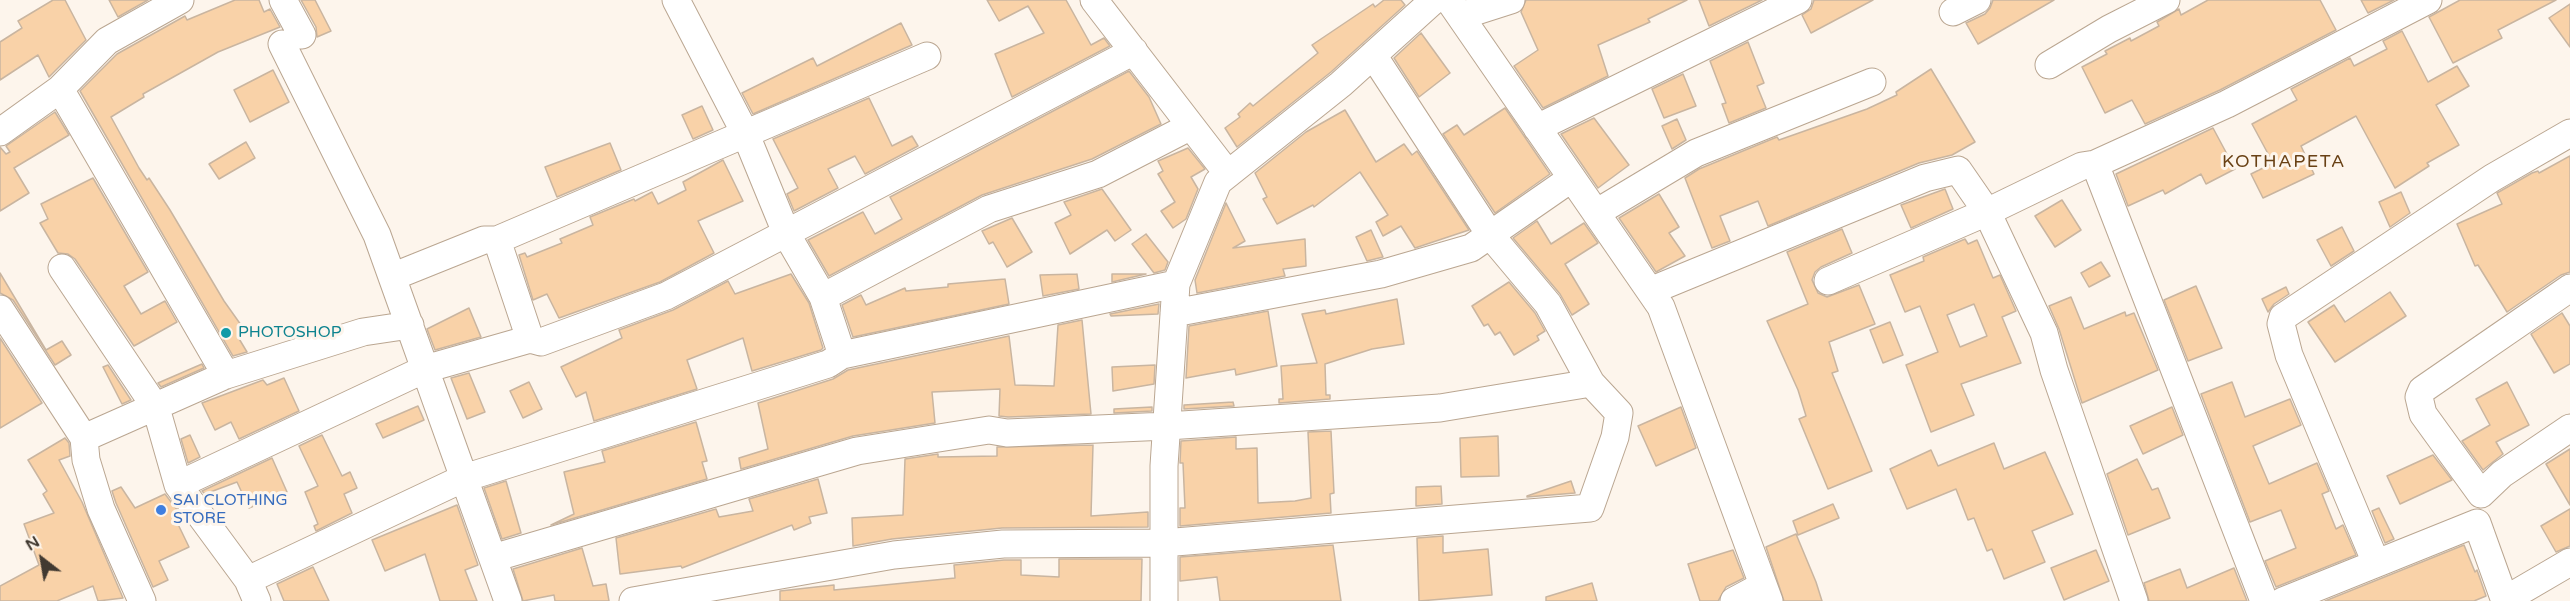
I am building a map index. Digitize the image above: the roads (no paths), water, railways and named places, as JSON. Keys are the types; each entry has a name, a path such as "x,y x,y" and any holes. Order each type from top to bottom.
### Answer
{"street":[{"path":"0,132 60,89 108,41 180,0"},
{"path":"283,0 292,40 377,235 508,601"},
{"path":"676,0 746,135 787,235 823,297 842,355"},
{"path":"1094,0 1228,174"},
{"path":"1164,601 1163,543 1167,426 1176,284 1218,182 1373,55 1434,0"},
{"path":"1511,0 1455,8 1661,307 1766,593 1734,601"},
{"path":"1537,128 1798,0"},
{"path":"1953,12 1977,0"},
{"path":"2049,65 2109,29 2166,0"},
{"path":"1828,281 1987,212 2082,166 2095,164 2227,104 2428,0"},
{"path":"178,485 425,369 530,339 541,342 666,296 787,235 1134,51"},
{"path":"633,601 905,554 1003,544 1163,543 1590,508 1615,437 1619,413 1591,383 1548,304 1491,236 1373,55"},
{"path":"392,278 484,240 497,240 927,56"},
{"path":"1596,213 1696,153 1872,82"},
{"path":"60,89 226,375"},
{"path":"823,297 989,209 1098,174 1191,126"},
{"path":"2376,563 2289,355 2281,324 2283,317 2493,178 2570,133"},
{"path":"2095,164 2264,601"},
{"path":"1650,291 1925,178 1958,170 1987,212 2044,333 2057,381 2134,601"},
{"path":"1174,313 1381,274 1471,248 1572,178"},
{"path":"497,240 530,339"},
{"path":"62,268 156,408 178,485 253,591 464,478 828,364 842,355 1176,284"},
{"path":"2570,288 2422,390 2419,397 2423,414 2481,494 2502,474 2570,428"},
{"path":"0,309 84,438 86,460 101,509 142,601"},
{"path":"84,438 226,375 363,332 410,326"},
{"path":"493,558 857,451 989,430 1007,433 1167,426 1440,408 1591,383"},
{"path":"2283,601 2477,523 2505,601 2570,562"}],"place":[{"name":"PHOTOSHOP","path":"226,333"},
{"name":"SAI CLOTHING STORE","path":"161,510"}],"district":[{"name":"KOTHAPETA","path":"2284,162"}]}
